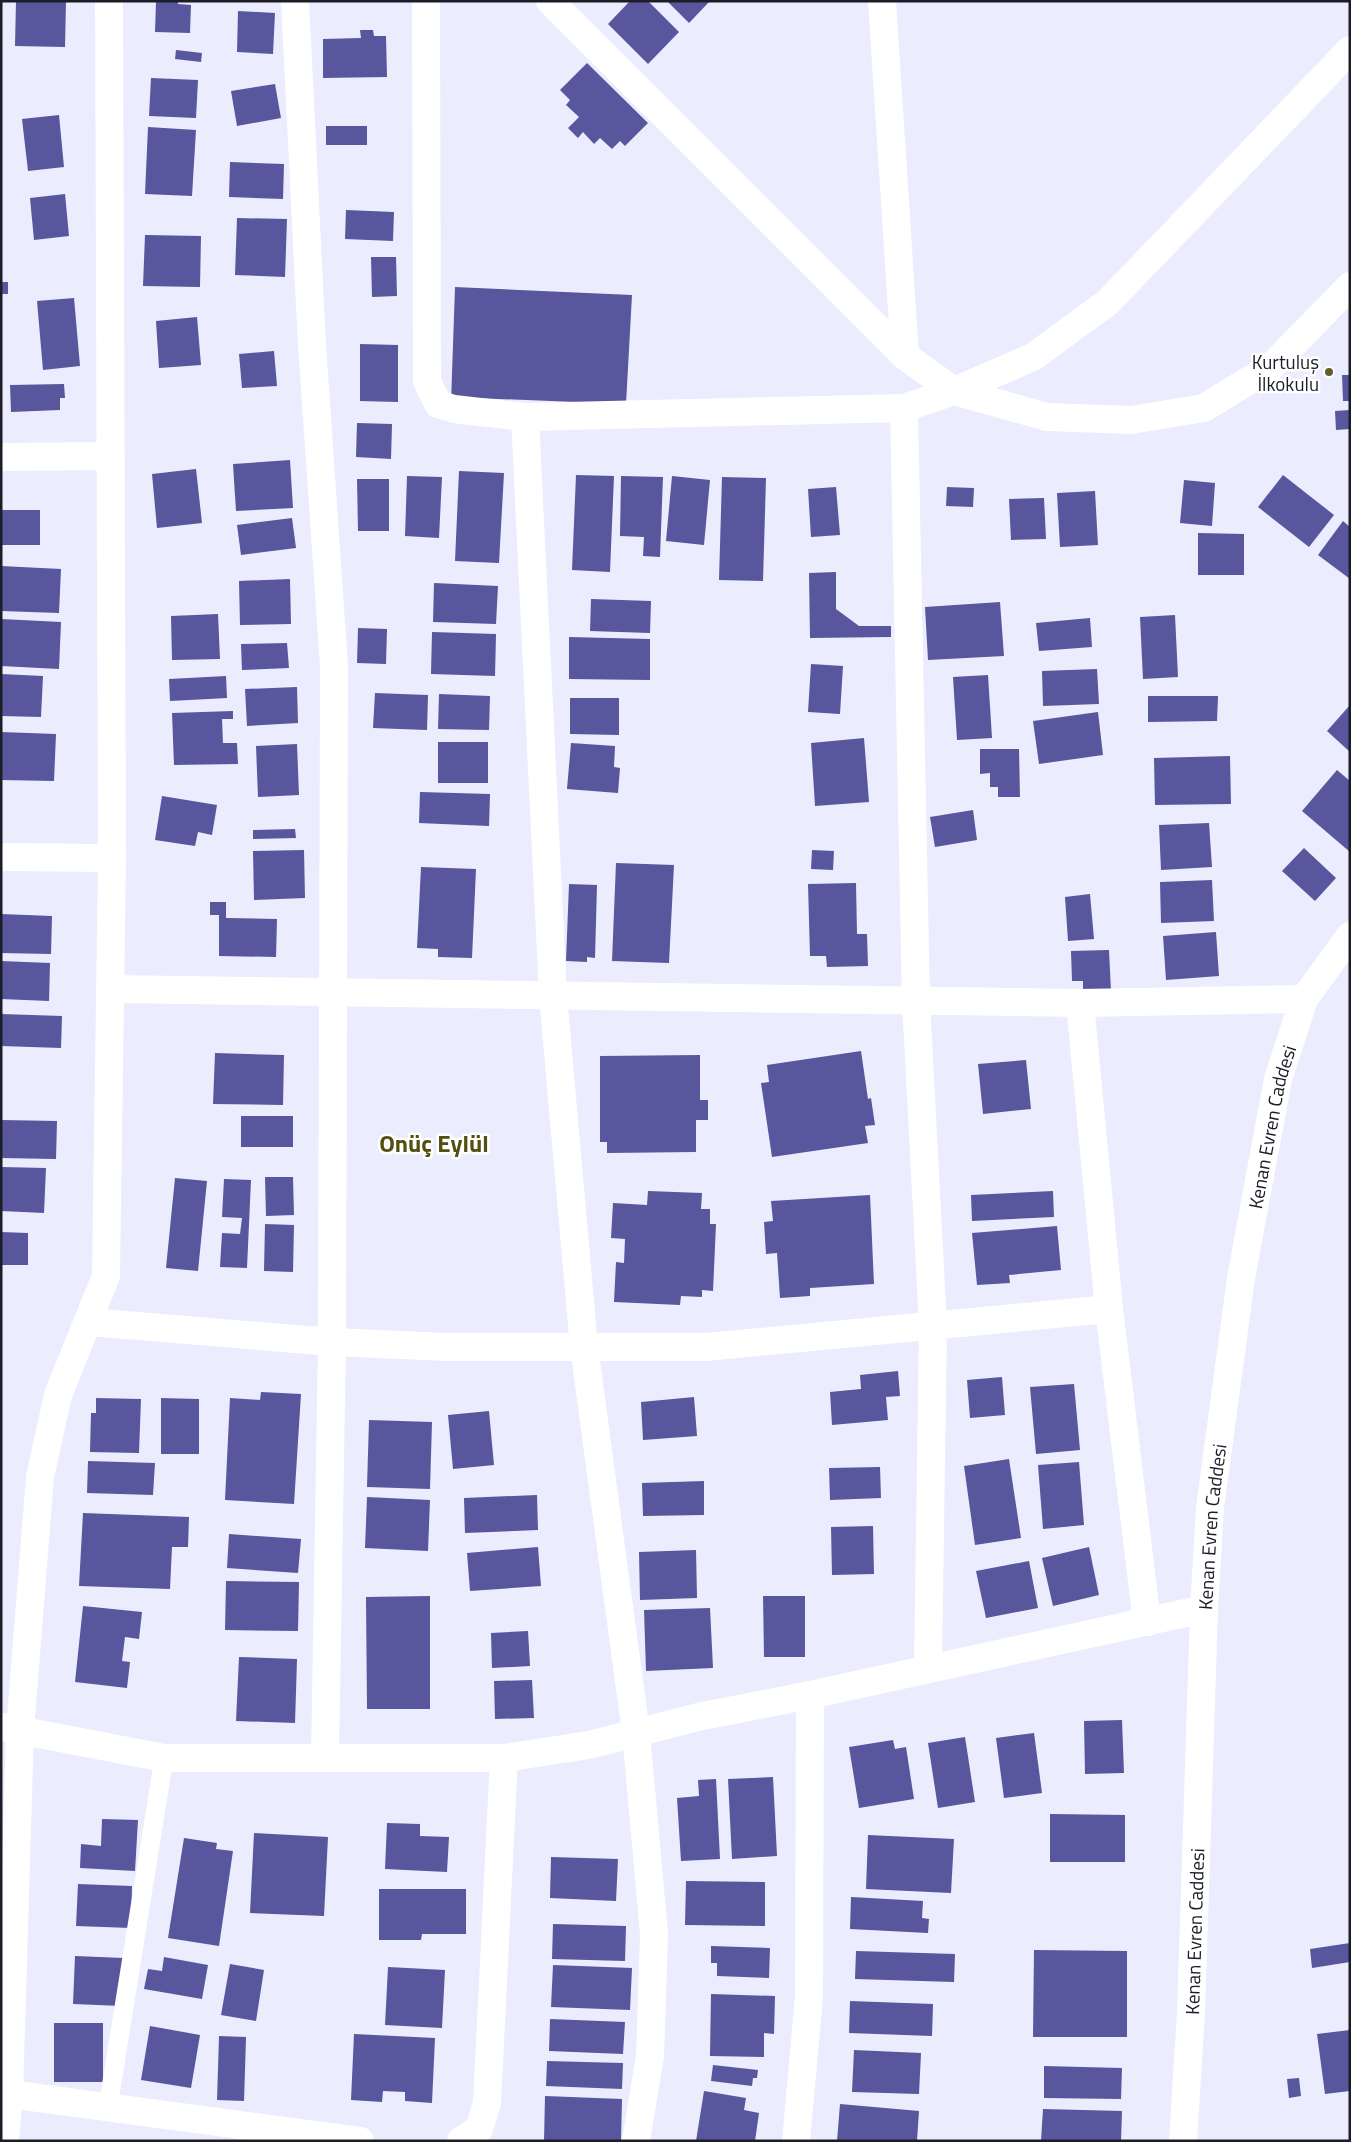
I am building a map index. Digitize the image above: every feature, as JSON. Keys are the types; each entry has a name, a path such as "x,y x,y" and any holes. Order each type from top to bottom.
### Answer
{"street":[{"path":"6,2141 9,2094 10,1728 40,1477 58,1395 106,1276 112,858 108,1"},
{"path":"295,1 312,344 334,666 332,1342 325,1757"},
{"path":"426,1 428,381 438,404 454,409 526,417 904,408 954,390 1034,357 1108,302 1350,50"},
{"path":"550,1 905,356 954,390 1048,417 1131,420 1204,408 1271,367 1350,286"},
{"path":"882,1 905,356"},
{"path":"904,408 916,1000 933,1326 928,1669"},
{"path":"526,417 553,996 584,1348 636,1733 654,1934 650,2056 636,2141"},
{"path":"1,457 110,456"},
{"path":"1,857 112,858"},
{"name":"Kenan Evren Caddesi","path":"1183,2141 1191,2013 1204,1609 1210,1508 1241,1278 1278,1079 1304,999 1350,936"},
{"path":"110,989 1080,1003 1304,999"},
{"path":"1080,1003 1109,1309 1147,1622"},
{"path":"89,1322 332,1342 447,1347 706,1347 1109,1309"},
{"path":"10,1728 164,1758 504,1758 589,1745 698,1716 810,1695 1204,1609"},
{"path":"796,2141 809,1997 810,1695"},
{"path":"461,2141 479,2129 487,2103 504,1758"},
{"path":"9,2094 108,2107 196,2130 360,2141"}],"lane":[{"path":"108,2107 164,1758"}],"building":[{"path":"16,1 66,1 65,47 15,46"},
{"path":"156,1 178,1 178,4 191,5 190,33 155,32"},
{"path":"630,1 648,1 679,32 648,64 608,24"},
{"path":"667,1 710,1 689,23"},
{"path":"238,11 275,13 273,54 237,52"},
{"path":"360,30 373,30 374,36 386,36 387,77 323,78 323,39 361,38"},
{"path":"176,50 202,53 201,62 175,59"},
{"path":"587,63 648,123 625,146 620,141 612,149 600,138 594,144 583,132 578,138 568,128 579,117 566,105 570,100 560,90"},
{"path":"151,78 198,80 196,118 149,116"},
{"path":"275,84 281,118 237,126 231,91"},
{"path":"59,115 64,167 28,171 22,119"},
{"path":"326,126 367,126 367,145 326,145"},
{"path":"148,127 196,130 192,196 145,194"},
{"path":"230,162 284,164 283,199 229,197"},
{"path":"65,194 69,236 34,240 30,198"},
{"path":"346,210 394,212 393,241 345,239"},
{"path":"237,218 287,219 285,277 235,275"},
{"path":"145,235 201,236 200,287 143,286"},
{"path":"371,257 396,257 397,296 372,297"},
{"path":"1,282 8,282 8,294 1,294"},
{"path":"455,287 632,295 626,404 475,398 451,403"},
{"path":"74,298 80,366 43,370 37,301"},
{"path":"197,317 201,365 159,368 156,321"},
{"path":"360,344 398,345 398,402 360,401"},
{"path":"274,351 277,386 242,388 239,354"},
{"path":"1342,375 1350,375 1350,401 1343,401"},
{"path":"64,384 65,398 60,398 60,410 11,412 10,385"},
{"path":"1350,410 1350,429 1336,430 1335,411"},
{"path":"357,423 392,424 391,459 356,457"},
{"path":"290,460 293,508 236,511 233,464"},
{"path":"196,469 202,523 157,528 152,474"},
{"path":"459,471 504,473 499,563 455,561"},
{"path":"576,475 614,476 610,572 572,570"},
{"path":"1283,475 1334,515 1309,547 1258,507"},
{"path":"407,476 442,477 439,538 405,536"},
{"path":"621,476 663,477 660,557 643,556 644,537 620,536"},
{"path":"672,476 710,480 704,545 666,541"},
{"path":"722,477 766,478 763,581 719,580"},
{"path":"357,479 389,479 389,531 358,531"},
{"path":"1184,480 1215,483 1212,526 1180,523"},
{"path":"836,487 840,535 811,537 808,489"},
{"path":"947,487 974,488 973,507 946,506"},
{"path":"1095,491 1098,545 1060,547 1057,493"},
{"path":"1044,498 1046,539 1011,540 1009,499"},
{"path":"1,510 40,510 40,545 1,545"},
{"path":"292,518 296,548 241,555 237,525"},
{"path":"1343,521 1350,527 1350,579 1318,555"},
{"path":"1198,533 1244,534 1244,575 1198,575"},
{"path":"1,566 61,569 59,613 1,611"},
{"path":"836,572 836,609 859,626 891,626 891,637 810,638 809,573"},
{"path":"290,579 291,624 240,625 239,581"},
{"path":"434,583 498,586 496,624 433,622"},
{"path":"591,599 651,601 650,633 590,631"},
{"path":"1000,602 1004,656 928,660 925,607"},
{"path":"218,614 220,659 172,660 171,616"},
{"path":"1175,615 1178,677 1143,679 1140,617"},
{"path":"1090,618 1092,647 1039,651 1036,623"},
{"path":"1,619 61,622 59,669 1,666"},
{"path":"358,628 387,629 386,664 357,663"},
{"path":"432,632 496,634 495,676 431,674"},
{"path":"569,637 650,639 650,680 569,679"},
{"path":"287,643 289,668 242,670 241,644"},
{"path":"811,664 843,666 840,714 808,712"},
{"path":"1097,669 1099,704 1043,706 1042,671"},
{"path":"1,674 43,676 41,717 1,716"},
{"path":"988,675 992,738 957,740 953,677"},
{"path":"226,676 227,698 170,701 169,679"},
{"path":"297,687 298,723 247,726 245,689"},
{"path":"375,693 428,695 427,730 373,728"},
{"path":"439,694 490,696 489,730 438,729"},
{"path":"1148,696 1218,696 1217,721 1148,722"},
{"path":"570,698 619,698 619,735 570,734"},
{"path":"1350,705 1350,752 1327,731"},
{"path":"233,711 233,719 222,719 223,743 237,743 238,764 174,765 172,713"},
{"path":"1098,712 1103,755 1039,764 1033,721"},
{"path":"1,732 56,734 54,781 1,780"},
{"path":"864,738 869,802 815,806 811,743"},
{"path":"438,742 488,742 488,783 438,783"},
{"path":"571,743 615,746 614,767 620,768 618,793 567,789"},
{"path":"297,744 299,795 258,797 256,746"},
{"path":"980,749 1019,749 1020,797 998,797 998,787 990,787 990,773 980,774"},
{"path":"1230,756 1231,804 1155,805 1154,758"},
{"path":"1337,770 1350,781 1350,852 1302,811"},
{"path":"420,792 490,794 489,826 419,823"},
{"path":"162,796 217,805 212,835 198,832 195,846 155,840"},
{"path":"973,810 977,840 935,847 930,817"},
{"path":"1209,823 1212,867 1161,870 1159,825"},
{"path":"295,829 296,838 253,839 253,830"},
{"path":"1304,848 1336,878 1315,901 1282,871"},
{"path":"304,850 305,898 254,900 253,851"},
{"path":"812,850 834,851 833,870 811,869"},
{"path":"616,863 674,865 669,963 612,961"},
{"path":"421,867 476,869 472,958 438,957 438,949 417,948"},
{"path":"1212,880 1214,921 1161,923 1160,882"},
{"path":"856,883 857,934 867,934 868,966 827,967 826,956 810,956 808,884"},
{"path":"569,884 597,885 595,958 587,957 587,962 566,961"},
{"path":"1090,894 1094,939 1068,941 1065,897"},
{"path":"210,902 226,902 226,918 277,919 276,957 219,956 219,915 210,915"},
{"path":"1,914 52,916 51,954 1,953"},
{"path":"1216,932 1219,976 1166,980 1163,936"},
{"path":"1109,950 1111,991 1083,992 1083,981 1072,981 1071,951"},
{"path":"1,961 50,963 49,1001 1,999"},
{"path":"1,1014 62,1016 61,1048 1,1046"},
{"path":"861,1051 868,1099 871,1098 875,1125 865,1126 868,1143 772,1157 761,1083 769,1082 767,1065"},
{"path":"215,1053 284,1055 283,1105 213,1104"},
{"path":"700,1055 700,1100 708,1100 708,1120 696,1120 696,1152 607,1153 607,1142 600,1142 600,1056"},
{"path":"1026,1060 1031,1109 983,1114 978,1064"},
{"path":"241,1116 293,1116 293,1147 241,1147"},
{"path":"1,1120 57,1121 56,1159 1,1158"},
{"path":"1,1167 46,1168 44,1213 1,1211"},
{"path":"265,1177 293,1177 294,1215 266,1216"},
{"path":"175,1178 207,1181 198,1271 166,1268"},
{"path":"224,1179 251,1180 247,1268 220,1267 222,1233 240,1234 242,1218 222,1217"},
{"path":"648,1191 702,1193 701,1209 710,1209 710,1224 716,1224 713,1291 702,1290 702,1297 681,1296 680,1305 614,1302 616,1262 624,1263 625,1239 611,1238 613,1203 647,1205"},
{"path":"1053,1191 1054,1217 972,1221 971,1195"},
{"path":"870,1195 874,1284 810,1288 810,1296 780,1298 777,1253 766,1254 764,1222 773,1221 771,1201"},
{"path":"265,1224 294,1225 293,1272 264,1271"},
{"path":"1057,1226 1061,1270 1009,1275 1010,1283 977,1285 972,1233"},
{"path":"1,1232 28,1233 28,1265 1,1265"},
{"path":"898,1371 900,1396 886,1397 888,1420 832,1425 830,1392 861,1389 860,1375"},
{"path":"1002,1377 1005,1415 970,1418 967,1380"},
{"path":"1074,1384 1080,1450 1036,1454 1030,1387"},
{"path":"261,1392 301,1394 294,1504 225,1500 230,1398 260,1400"},
{"path":"694,1397 697,1436 643,1440 641,1402"},
{"path":"96,1398 141,1399 139,1453 90,1452 91,1413 96,1413"},
{"path":"161,1398 199,1399 199,1454 161,1454"},
{"path":"489,1411 494,1465 453,1469 448,1415"},
{"path":"369,1420 432,1422 430,1489 367,1487"},
{"path":"1009,1459 1021,1538 975,1545 964,1466"},
{"path":"88,1461 155,1463 153,1495 87,1493"},
{"path":"1079,1462 1084,1525 1043,1529 1038,1465"},
{"path":"880,1467 881,1498 830,1500 829,1468"},
{"path":"704,1481 704,1515 643,1516 642,1483"},
{"path":"537,1495 538,1530 465,1533 464,1498"},
{"path":"367,1497 430,1500 428,1551 365,1548"},
{"path":"83,1513 189,1517 188,1547 172,1547 170,1589 79,1586"},
{"path":"873,1526 874,1574 832,1575 831,1527"},
{"path":"229,1534 301,1539 298,1573 227,1568"},
{"path":"538,1547 541,1586 470,1591 467,1553"},
{"path":"1089,1547 1099,1595 1053,1606 1042,1558"},
{"path":"696,1550 697,1598 640,1600 639,1552"},
{"path":"1029,1561 1038,1608 986,1618 976,1571"},
{"path":"226,1581 299,1582 298,1631 225,1630"},
{"path":"430,1596 430,1709 367,1709 366,1597"},
{"path":"763,1596 805,1596 805,1657 764,1657"},
{"path":"83,1606 142,1612 139,1639 125,1637 122,1661 130,1662 127,1688 75,1682"},
{"path":"710,1608 713,1668 646,1671 644,1610"},
{"path":"528,1631 530,1666 492,1668 491,1633"},
{"path":"239,1657 297,1659 295,1723 236,1721"},
{"path":"532,1680 534,1718 495,1719 494,1681"},
{"path":"1122,1720 1124,1773 1085,1774 1084,1721"},
{"path":"1034,1733 1042,1793 1004,1798 996,1738"},
{"path":"965,1737 975,1802 938,1808 928,1743"},
{"path":"893,1740 895,1749 906,1747 914,1799 859,1808 849,1747"},
{"path":"773,1777 777,1856 732,1859 728,1779"},
{"path":"716,1779 720,1859 681,1861 677,1798 699,1796 698,1780"},
{"path":"1050,1814 1125,1815 1125,1862 1050,1862"},
{"path":"102,1819 138,1820 135,1871 80,1868 81,1844 101,1846"},
{"path":"387,1823 420,1824 420,1836 449,1837 447,1872 385,1869"},
{"path":"254,1833 328,1837 324,1916 250,1913"},
{"path":"868,1835 954,1839 951,1893 866,1889"},
{"path":"184,1838 217,1843 216,1849 233,1851 219,1946 168,1938"},
{"path":"551,1857 618,1859 616,1901 550,1898"},
{"path":"686,1881 765,1882 765,1926 685,1925"},
{"path":"78,1884 132,1886 131,1928 76,1926"},
{"path":"379,1889 466,1889 466,1934 422,1934 421,1940 379,1940"},
{"path":"851,1897 923,1901 922,1918 929,1919 928,1933 850,1929"},
{"path":"553,1924 626,1926 625,1961 552,1959"},
{"path":"1350,1943 1350,1962 1312,1968 1310,1949"},
{"path":"711,1946 770,1948 769,1978 717,1976 717,1963 711,1963"},
{"path":"1034,1950 1127,1951 1127,2037 1033,2037"},
{"path":"856,1951 955,1954 954,1982 855,1979"},
{"path":"75,1956 124,1958 122,2006 73,2004"},
{"path":"164,1957 208,1965 202,1999 144,1989 148,1969 162,1971"},
{"path":"230,1964 264,1970 256,2021 221,2015"},
{"path":"553,1965 632,1968 630,2010 551,2007"},
{"path":"388,1967 445,1970 442,2028 385,2025"},
{"path":"711,1994 775,1996 774,2034 764,2033 764,2057 710,2056"},
{"path":"850,2001 933,2004 932,2036 849,2033"},
{"path":"550,2019 625,2022 623,2054 549,2051"},
{"path":"54,2023 103,2023 103,2082 54,2082"},
{"path":"150,2026 200,2035 191,2088 141,2080"},
{"path":"1350,2030 1350,2091 1325,2094 1317,2034"},
{"path":"354,2034 435,2038 432,2103 405,2101 405,2092 383,2091 382,2102 351,2100"},
{"path":"219,2036 246,2037 244,2101 217,2100"},
{"path":"854,2050 921,2053 919,2094 852,2092"},
{"path":"547,2061 623,2063 622,2089 546,2086"},
{"path":"713,2065 758,2070 757,2078 753,2078 752,2086 711,2081"},
{"path":"1044,2066 1122,2068 1121,2099 1044,2098"},
{"path":"1299,2078 1301,2096 1289,2098 1287,2079"},
{"path":"704,2091 746,2098 744,2110 759,2113 755,2141 696,2141"},
{"path":"545,2096 622,2099 621,2141 544,2141"},
{"path":"840,2104 919,2111 917,2141 837,2141"},
{"path":"1043,2109 1122,2111 1121,2141 1041,2141"}],"place":[{"name":"Kurtuluş İlkokulu","path":"1329,372"}],"district":[{"name":"Onüç Eylül","path":"434,1143"}]}
